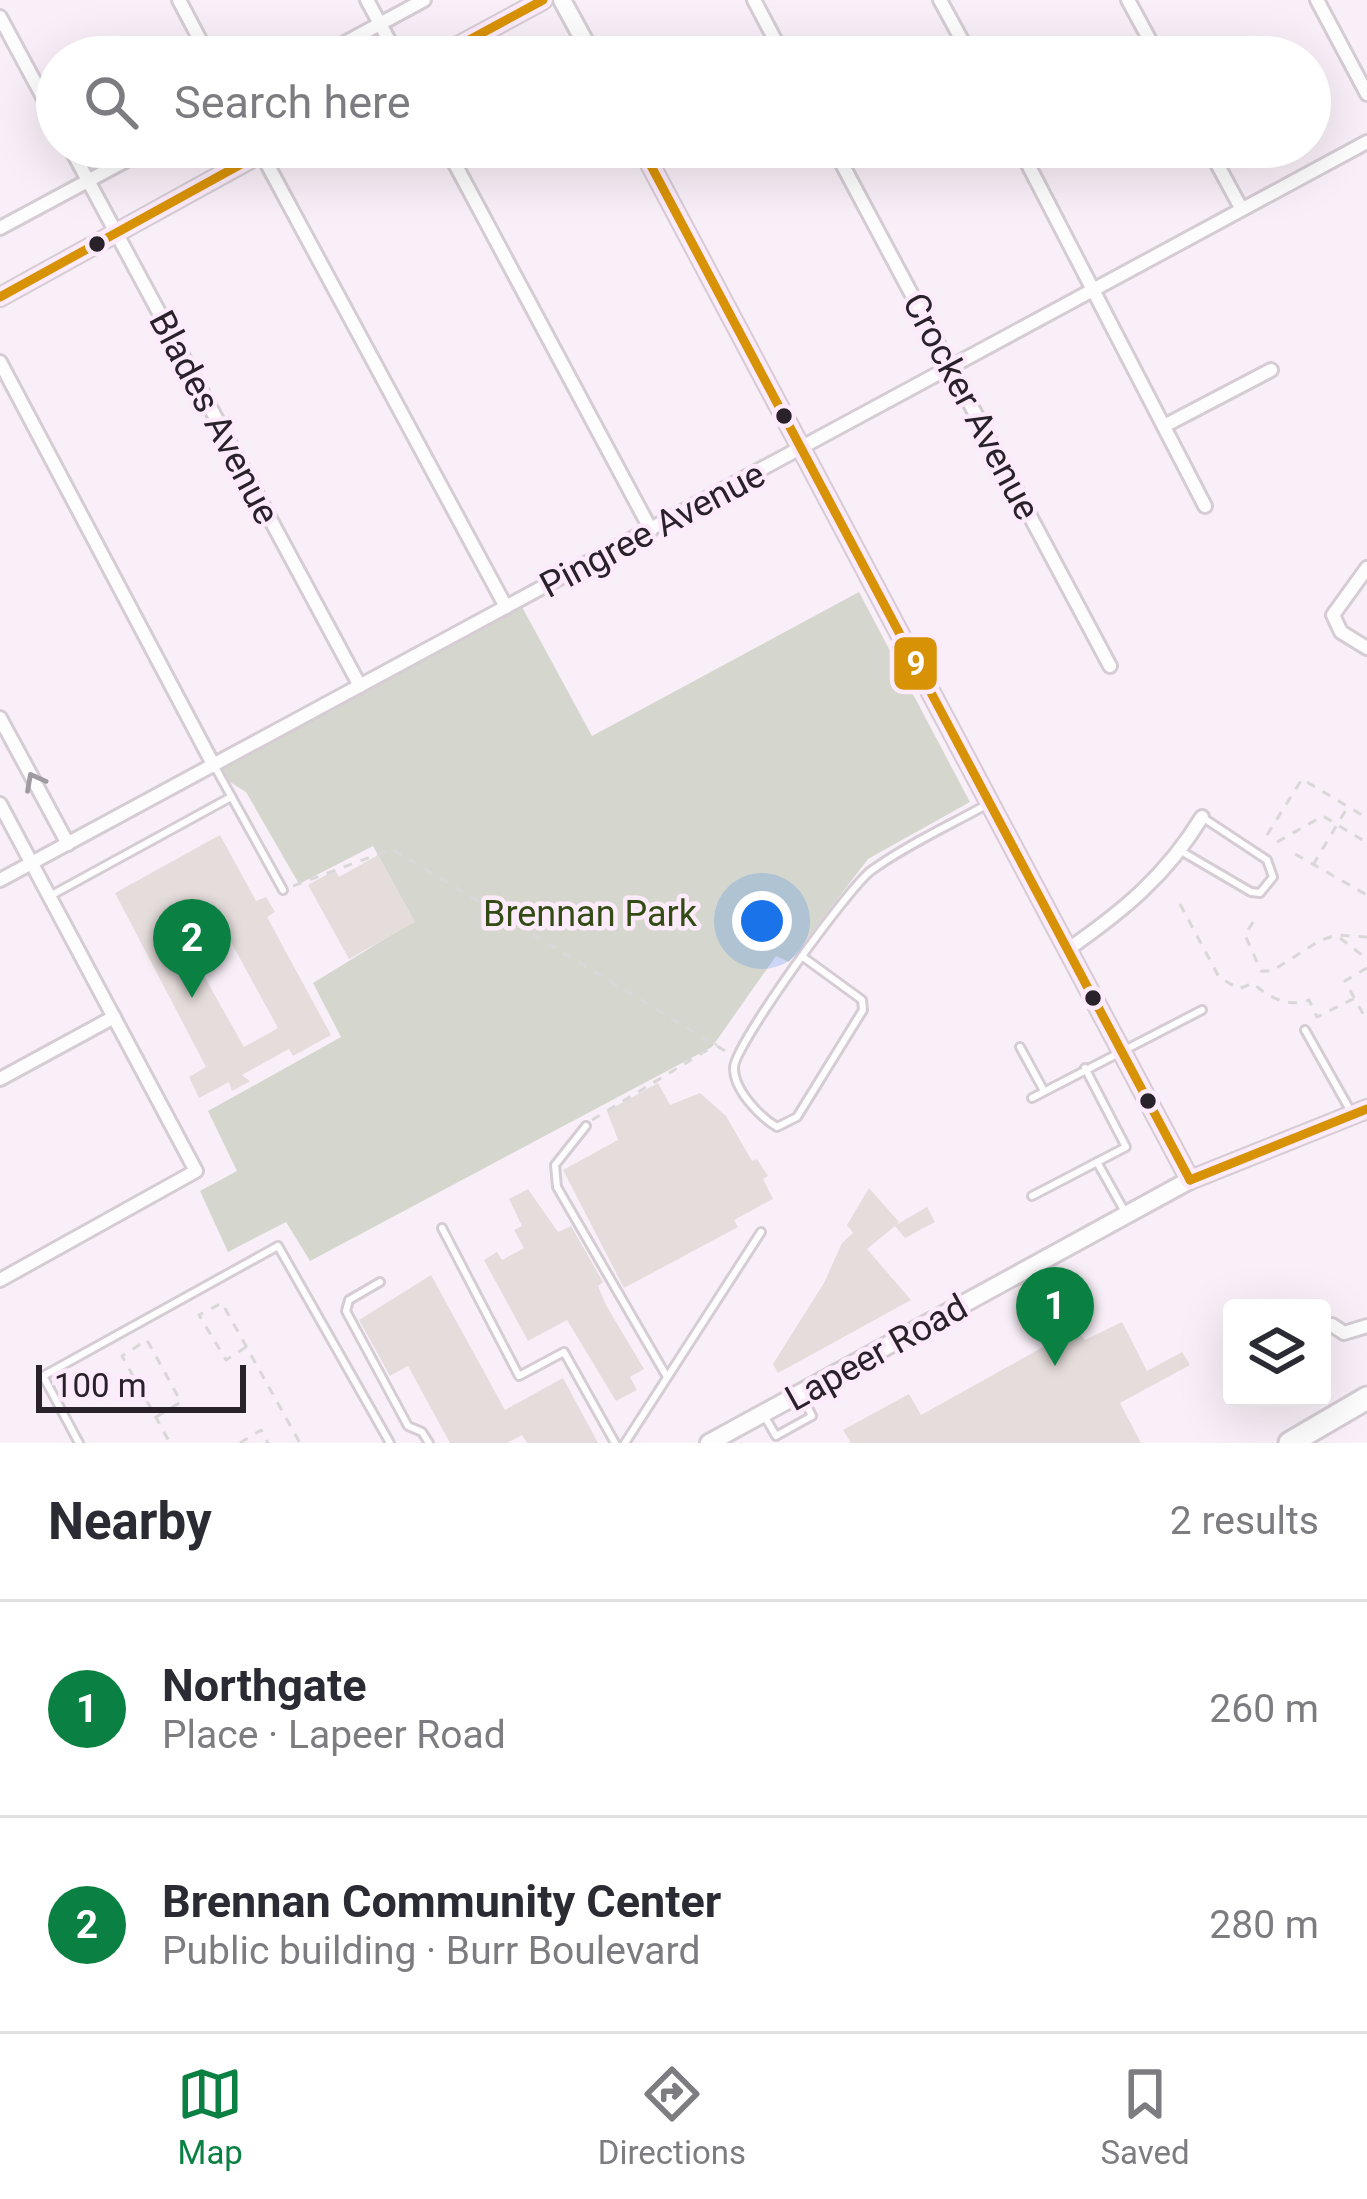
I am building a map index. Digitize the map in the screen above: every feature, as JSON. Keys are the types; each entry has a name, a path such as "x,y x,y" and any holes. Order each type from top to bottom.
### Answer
{"highway":[{"path":"1290,1443 1367,1398"},
{"path":"1300,1443 1367,1408"}],"street":[{"path":"179,0 198,36"},
{"path":"367,0 387,36"},
{"path":"357,36 424,0"},
{"path":"476,36 543,0"},
{"path":"562,0 582,36"},
{"path":"754,0 773,36"},
{"path":"940,0 960,36"},
{"path":"1128,0 1148,36"},
{"path":"1317,0 1367,94"},
{"path":"0,16 36,84"},
{"name":"Pingree Avenue","path":"1331,161 1367,142"},
{"name":"Blades Avenue","path":"81,168 360,686"},
{"path":"0,228 111,168"},
{"path":"0,297 230,168"},
{"path":"274,168 506,608"},
{"path":"457,168 651,530"},
{"path":"652,168 1190,1180"},
{"name":"Crocker Avenue","path":"844,168 1110,666"},
{"path":"1030,168 1205,506"},
{"path":"1219,168 1241,208"},
{"name":"Pingree Avenue","path":"0,880 1317,168"},
{"path":"0,362 214,766"},
{"path":"1164,426 1271,370"},
{"path":"1367,568 1333,616 1341,632 1367,647"},
{"path":"0,718 68,844"},
{"path":"0,805 196,1171 0,1280"},
{"path":"1067,950 1136,902 1202,817"},
{"path":"0,1079 114,1017"},
{"name":"Lapeer Road","path":"709,1443 1190,1180 1359,1111"},
{"path":"1332,1325 1345,1333 1367,1326"}],"lane":[{"path":"214,766 283,890"},
{"path":"50,896 231,797"},
{"path":"803,957 862,1000 863,1010 796,1117 776,1126 761,1117 737,1082 735,1059 803,957 869,872 989,803"},
{"path":"1180,851 1251,892 1260,893 1273,877 1268,860 1202,817"},
{"path":"1032,1098 1202,1010"},
{"path":"1305,1030 1359,1111"},
{"path":"1021,1047 1045,1091"},
{"path":"1032,1196 1126,1147 1084,1069"},
{"path":"586,1126 555,1165 557,1187 667,1377"},
{"path":"1097,1162 1126,1215"},
{"path":"442,1228 519,1376 564,1352 615,1443"},
{"path":"625,1443 761,1232"},
{"path":"79,1443 43,1376 278,1246 390,1443"},
{"path":"380,1282 349,1300 346,1311 408,1426 422,1432 429,1443"},
{"path":"764,1414 776,1436 812,1416 800,1393"}],"path":[{"path":"1267,836 1303,778 1367,818"},
{"path":"1313,865 1348,806"},
{"path":"1277,842 1323,816 1364,841 1367,835"},
{"path":"283,890 392,849 718,1043 735,1059"},
{"path":"1295,854 1367,895"},
{"path":"1180,904 1220,977 1239,989 1253,983 1266,996 1300,1004 1309,1000 1317,1017 1355,998"},
{"path":"1252,922 1245,934 1261,971 1272,971 1336,935 1367,938"},
{"path":"1336,935 1367,959"},
{"path":"1367,968 1346,980 1367,1021"},
{"path":"586,1126 602,1110 718,1043"},
{"path":"246,1347 226,1360 199,1315 222,1303 300,1443"},
{"path":"156,1417 181,1402 147,1340 122,1356 170,1443"},
{"path":"240,1443 261,1430 268,1443"}],"green space":[{"name":"Brennan Park","path":"859,592 970,802 868,859 789,962 776,956 712,1047 310,1261 286,1222 228,1252 200,1191 237,1171 208,1111 341,1037 313,983 414,921 373,846 299,884 246,792 230,782 222,768 521,605 592,736"}],"building":[{"path":"220,835 256,901 266,897 275,912 267,917 331,1035 293,1056 289,1049 242,1075 250,1081 232,1091 229,1082 199,1098 189,1077 206,1067 115,893","holes":["226,933 278,1028 244,1047 190,951"]},
{"path":"378,855 415,922 349,959 308,885 335,870 339,877"},
{"path":"658,1083 670,1105 700,1093 726,1116 752,1161 757,1159 768,1176 763,1179 773,1199 734,1220 738,1227 624,1288 563,1170 618,1140 607,1111"},
{"path":"869,1188 899,1222 896,1225 927,1207 935,1222 905,1238 895,1226 867,1249 911,1300 778,1373 773,1364 824,1283 842,1243 853,1233 847,1225"},
{"path":"528,1189 558,1232 571,1226 603,1282 598,1286 606,1305 644,1369 630,1377 637,1390 616,1401 567,1320 528,1341 484,1260 497,1252 502,1260 524,1248 514,1230 522,1226 509,1199"},
{"path":"431,1275 505,1410 563,1378 598,1443 527,1443 522,1435 507,1443 450,1443 408,1366 390,1376 359,1320"},
{"path":"1122,1322 1147,1371 1182,1352 1190,1365 1120,1403 1141,1443 851,1443 843,1430 909,1394 921,1415 1061,1337 1056,1330 1070,1323 1085,1340"}],"transit line":[{"name":"9","path":"477,36 543,0"},
{"name":"9","path":"0,297 234,168"},
{"name":"9","path":"652,168 1190,1180"},
{"name":"9","path":"1190,1180 1367,1109"}],"place":[{"name":"Brennan Community Center","path":"192,998"},
{"name":"Northgate","path":"1055,1366"}]}
